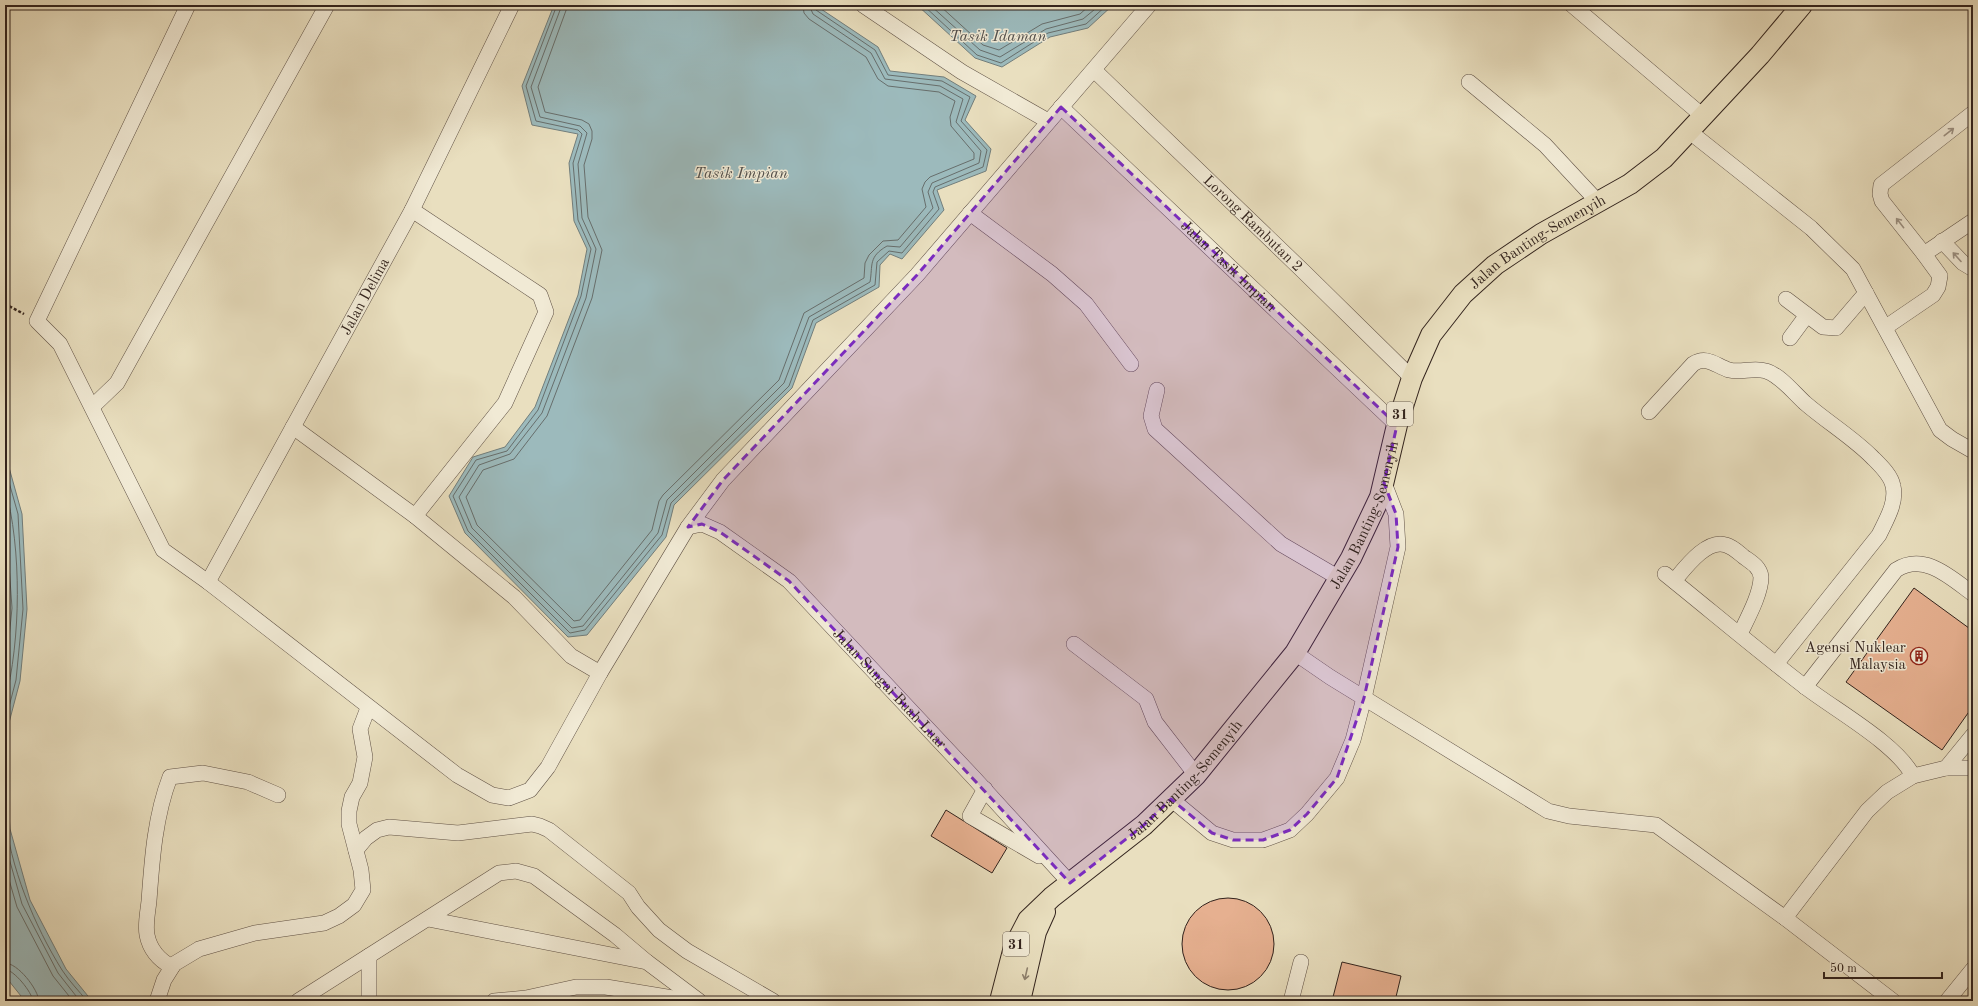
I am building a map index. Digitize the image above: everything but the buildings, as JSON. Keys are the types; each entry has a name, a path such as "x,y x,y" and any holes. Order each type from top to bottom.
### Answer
{"main road":[{"name":"Jalan Banting-Semenyih","path":"1000,1001 1014,947 1028,920 1052,897 1144,825 1196,775 1295,653 1351,558 1380,496 1397,424 1412,378 1431,335 1463,294 1495,265 1540,234 1630,184 1658,163 1704,117 1760,55 1802,5"},
{"name":"Jalan Banting-Semenyih","path":"1020,1001 1036,932 1052,897"}],"street":[{"path":"188,5 37,321 60,344 163,550 208,582 368,708 457,775 492,795 508,798 530,790 548,767 600,673 688,527 723,480 917,276 1048,121 1094,70 1149,5"},
{"path":"92,408 117,383 327,5"},
{"name":"Jalan Delima","path":"208,582 412,210 512,5"},
{"path":"863,5 962,72 1048,121"},
{"path":"1572,5 1704,117"},
{"name":"Lorong Rambutan 2","path":"1094,70 1303,270 1412,378"},
{"path":"1469,82 1545,145 1598,202"},
{"name":"Jalan Tasik Impian","path":"1061,107 1397,424"},
{"path":"1886,327 1934,295 1938,287 1940,276 1882,201 1880,194 1881,185 1973,113"},
{"path":"1690,132 1811,228 1853,269 1886,327 1940,430 1973,451"},
{"path":"412,210 540,295 546,312 505,403 415,516"},
{"path":"970,213 1052,274 1086,304 1131,364"},
{"path":"1924,254 1973,221"},
{"path":"1942,242 1962,264 1973,269"},
{"path":"1786,299 1823,327 1836,328 1866,293"},
{"path":"1790,338 1807,315"},
{"path":"1649,412 1693,364 1699,360 1706,360 1729,370 1766,371 1773,374 1806,404 1870,456 1886,473 1893,485 1895,497 1889,515 1879,534 1776,664"},
{"path":"1157,390 1151,416 1155,429 1280,544 1339,578"},
{"path":"293,427 415,516 514,597 571,656 600,673"},
{"path":"1171,799 1212,833 1233,840 1263,840 1290,830 1308,814 1336,778 1352,740 1364,698 1398,547 1396,514 1384,483"},
{"name":"Jalan Sungai Buah Luar","path":"688,527 702,524 720,532 789,581 985,789 1070,883"},
{"path":"1740,634 1755,601 1760,582 1760,571 1756,566 1729,546 1720,544 1713,545 1699,553 1670,577 1805,687 1892,750 1907,764 1914,776"},
{"path":"1805,687 1896,570 1905,564 1920,563 1939,569 1973,594"},
{"path":"1074,644 1146,699 1155,722 1196,775"},
{"path":"1295,653 1364,698 1548,811 1569,816 1656,825 1785,918 1893,1001"},
{"path":"158,1001 164,980 174,964 199,949 255,933 324,923 339,916 354,904 363,890 361,870 349,824 349,810 352,798 360,783 365,757 360,729 368,708"},
{"path":"1946,768 1973,735"},
{"path":"1785,918 1868,811 1887,792 1914,776 1946,768 1973,768"},
{"path":"172,967 160,960 151,948 147,934 152,862 162,799 170,777 203,773 248,782 278,795"},
{"path":"985,789 970,816 1052,863"},
{"path":"356,850 366,838 377,830 389,827 458,833 532,824 540,826 568,843 629,893 638,907 659,930 687,950 773,1001"},
{"path":"298,1001 499,873 516,870 534,876 603,926 647,962 699,1001"},
{"path":"428,919 647,962"},
{"path":"369,956 369,1001"},
{"path":"1291,1001 1301,962"},
{"path":"1949,1000 1973,969"},
{"path":"494,1001 566,995 576,986 606,987 635,996 691,1001"}],"path":[{"path":"5,304 37,321"}],"highlighted area":[{"path":"1061,107 1397,425 1384,483 1396,514 1398,547 1364,698 1337,778 1307,814 1290,830 1263,840 1233,840 1212,833 1171,799 1144,825 1070,883 789,581 720,532 702,524 688,527 723,480 917,275"}],"water":[{"name":"Tasik Impian","path":"554,5 815,5 878,47 890,71 944,77 976,96 965,120 991,149 986,171 937,190 944,210 902,259 890,254 880,265 879,287 816,323 792,388 674,505 666,537 587,635 568,637 465,533 449,496 473,457 505,447 535,407 578,295 587,249 574,221 569,163 578,134 532,125 522,86"},
{"name":"Tasik Idaman","path":"917,5 1113,5 1088,28 1050,37 1002,67 975,58"},
{"path":"5,453 22,514 27,609 20,681 5,738"},
{"path":"5,756 10,829 30,900 66,969 92,1001 25,1001 5,976"}],"place":[{"name":"Agensi Nuklear Malaysia","path":"1919,656"}]}
